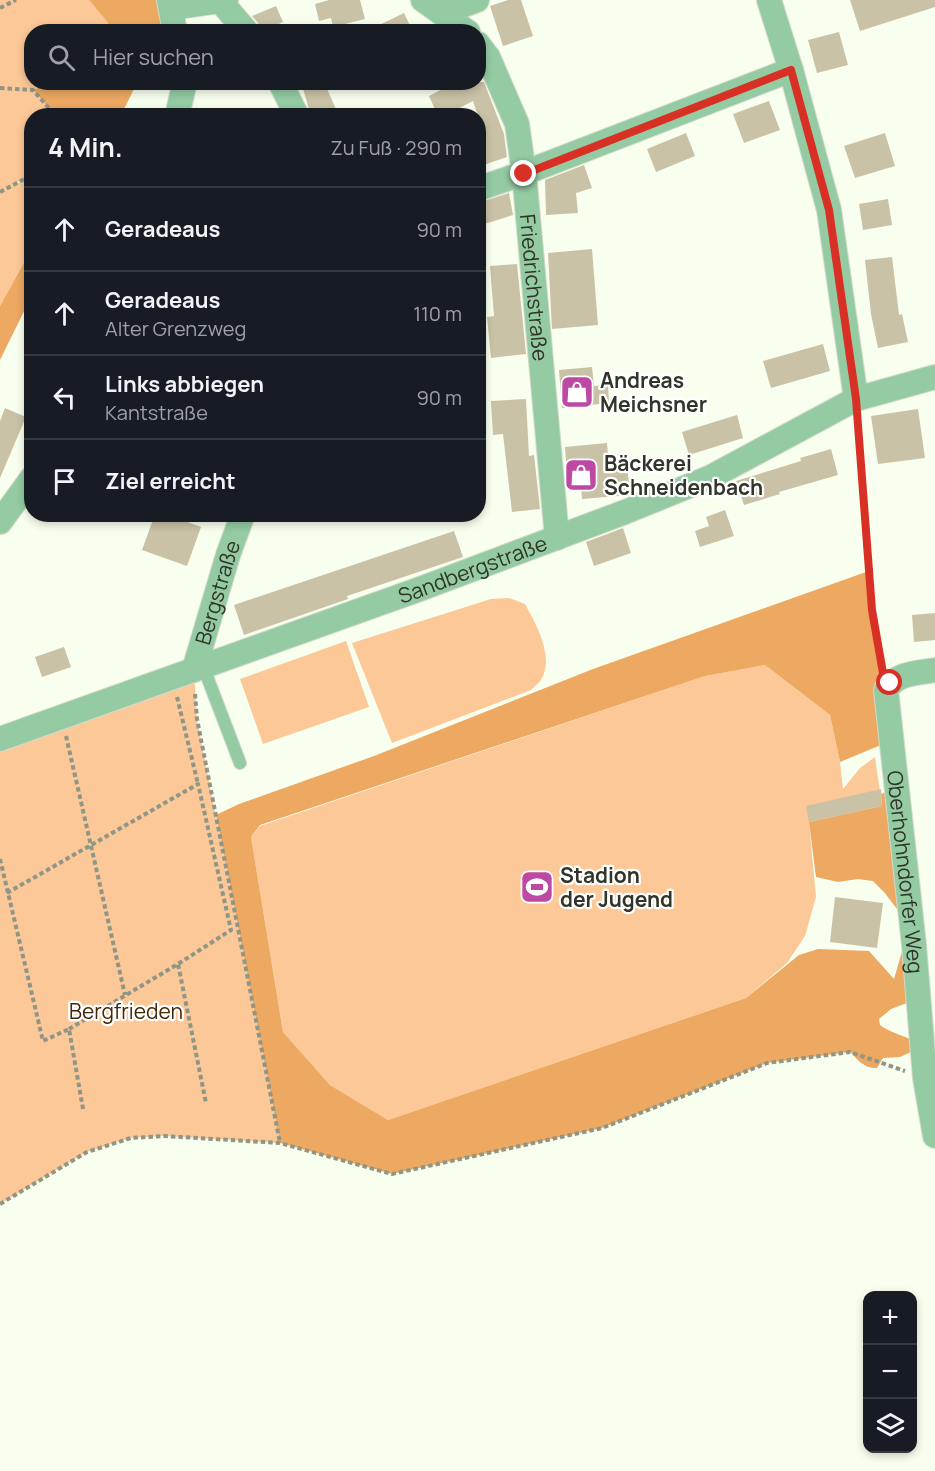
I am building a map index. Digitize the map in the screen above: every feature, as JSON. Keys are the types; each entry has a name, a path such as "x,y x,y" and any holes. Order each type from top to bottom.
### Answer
{"street":[{"path":"423,0 457,24"},
{"path":"769,0 791,70 829,210 856,399"},
{"path":"172,13 223,1 241,24"},
{"path":"443,13 473,1"},
{"name":"Friedrichstraße","path":"486,54 517,124 524,174 557,538"},
{"path":"486,186 524,174 791,70"},
{"path":"179,108 183,90"},
{"path":"284,90 293,108"},
{"name":"Sandbergstraße","path":"0,740 557,538 711,477 856,399 935,377"},
{"path":"0,522 24,489"},
{"name":"Bergstraße","path":"198,668 228,555 240,522"},
{"path":"890,683 904,675 935,670"},
{"name":"Oberhohndorfer Weg","path":"890,683 886,690 914,945 925,1078 935,1136"}],"lane":[{"path":"198,668 240,763"}],"path":[{"path":"0,8 16,0"},
{"path":"0,88 24,89"},
{"path":"33,90 49,108"},
{"path":"0,192 24,179"},
{"path":"856,399 872,610 883,673 890,683"},
{"path":"198,668 197,719 280,1143"},
{"path":"0,859 43,1041 69,1029 231,930 176,692"},
{"path":"57,735 65,733 125,995"},
{"path":"8,893 198,784"},
{"path":"178,964 206,1103"},
{"path":"69,1029 83,1109"},
{"path":"0,1204 87,1152 131,1138 164,1136 280,1143 392,1174 602,1128 767,1063 850,1052 925,1078"}],"green space":[{"path":"0,0 89,0 108,24 24,24 24,90 33,90 50,108 24,108 24,179 16,183 24,182 24,263 0,306"},
{"path":"509,598 525,604 542,641 546,661 545,671 540,681 531,690 392,743 352,643 491,599"},
{"path":"346,641 369,707 263,744 240,679"},
{"name":"Stadion der Jugend","path":"765,665 830,715 843,789 860,768 875,757 882,806 809,822 816,897 805,936 787,963 746,998 388,1120 330,1085 283,1032 251,837 260,826 705,676"},
{"name":"Bergfrieden","path":"194,670 197,719 280,1143 164,1136 131,1138 87,1152 0,1204 0,739"}],"shaded area":[{"path":"89,0 169,0 174,24 108,24"},
{"path":"33,90 134,90 124,108 49,108"},
{"path":"24,263 24,311 0,360 0,306"},
{"path":"866,572 869,611 882,671 874,685 881,745 840,762 830,715 765,665 705,676 260,825 251,837 283,1032 330,1085 388,1120 746,998 799,955 818,949 869,951 894,979 903,948 907,1003 891,1009 879,1019 880,1025 891,1032 912,1040 911,1052 900,1057 883,1058 877,1068 865,1065 850,1052 767,1063 602,1128 392,1174 280,1143 216,815 239,804 374,756 593,669"},
{"path":"893,790 906,907 897,909 873,881 858,879 838,882 816,877 809,822 882,806 881,794"}],"building":[{"path":"329,0 360,0 365,19 345,24 332,24 331,18 319,21 315,4"},
{"path":"508,0 521,0 533,36 503,46 490,6"},
{"path":"850,0 935,0 935,7 860,31"},
{"path":"276,6 283,22 258,24 252,16"},
{"path":"404,13 409,24 381,24"},
{"path":"839,32 848,65 817,73 808,40"},
{"path":"486,87 504,134 507,157 486,164 486,108 475,108 473,101 459,108 434,108 429,96 441,90 486,90"},
{"path":"303,90 328,90 335,108 309,108"},
{"path":"769,101 780,130 744,143 733,114"},
{"path":"686,133 695,156 656,172 647,149"},
{"path":"885,133 895,166 855,178 844,146"},
{"path":"584,165 592,188 576,193 578,213 546,215 545,180"},
{"path":"509,193 513,215 486,223 486,200"},
{"path":"888,199 892,225 863,230 859,204"},
{"path":"592,249 598,325 552,329 548,253"},
{"path":"892,257 899,315 902,314 908,342 878,348 871,314 865,260"},
{"path":"517,264 526,354 491,358 487,317 494,316 490,266"},
{"path":"823,344 830,371 771,388 763,361"},
{"path":"592,367 594,386 608,385 609,403 562,408 559,370"},
{"path":"526,399 529,456 534,455 540,509 512,512 503,434 493,435 491,401"},
{"path":"5,408 24,416 24,422 0,478 0,421"},
{"path":"918,409 925,458 878,464 871,416"},
{"path":"737,415 743,438 689,455 682,432"},
{"path":"607,443 609,466 627,464 630,495 582,499 581,486 568,487 565,447"},
{"path":"831,449 838,475 744,505 736,481"},
{"path":"725,510 734,536 700,547 695,531 709,526 706,517"},
{"path":"152,522 188,522 201,527 187,566 142,550"},
{"path":"623,528 631,553 594,566 586,542"},
{"path":"454,531 463,557 347,596 348,599 244,635 234,605"},
{"path":"935,613 935,640 914,642 912,615"},
{"path":"64,647 71,667 42,677 35,657"},
{"path":"881,789 882,806 809,822 806,806"},
{"path":"835,897 883,903 877,948 830,942"}],"place":[{"name":"Andreas Meichsner","path":"577,392"},
{"name":"Bäckerei Schneidenbach","path":"581,475"},
{"name":"Stadion der Jugend","path":"537,887"}],"route":[{"path":"524,174 791,70 829,210 856,399 872,610 883,673 890,683"}]}
